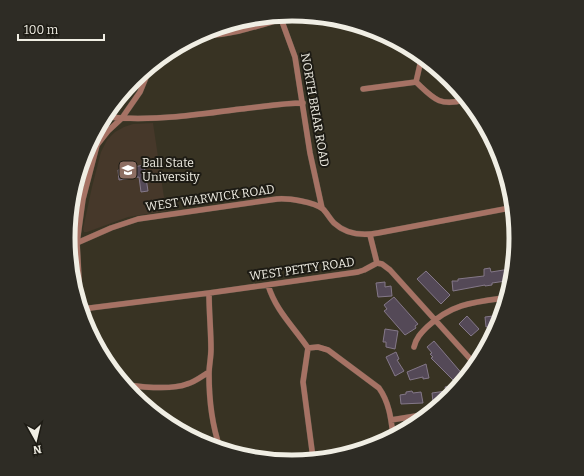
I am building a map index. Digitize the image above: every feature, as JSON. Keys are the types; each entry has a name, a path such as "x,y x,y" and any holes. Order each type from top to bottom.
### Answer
{"street":[{"name":"NORTH BRIAR ROAD","path":"281,21 292,44 295,57 310,153 322,208"},
{"path":"221,33 267,23"},
{"path":"416,82 420,63"},
{"path":"97,146 108,131 122,118 140,92 146,78"},
{"path":"363,89 416,82"},
{"path":"416,82 431,97 438,101 448,103 460,101"},
{"path":"112,117 149,119 179,117 282,104 303,104"},
{"path":"79,280 77,243 83,199 97,143"},
{"name":"WEST WARWICK ROAD","path":"77,243 111,228 138,219 272,199 292,199 322,208"},
{"path":"322,208 335,224 344,230 355,234 370,235 507,209"},
{"path":"370,235 376,263 382,264 386,267 471,360"},
{"name":"WEST PETTY ROAD","path":"87,308 358,272 376,263"},
{"path":"268,285 274,301 281,313 308,348 303,382 312,454"},
{"path":"209,293 211,355 209,372 212,408 219,442"},
{"path":"414,347 420,334 448,310 462,305 500,299"},
{"path":"308,348 318,347 328,350 374,384 385,398 392,430"},
{"path":"134,386 177,387 192,382 209,372"},
{"path":"391,420 416,416"}],"shaded area":[{"name":"Ball State University","path":"153,123 166,211 128,217 84,232 83,229 92,187 101,152 107,140 115,132 124,127 133,124"}],"building":[{"path":"144,165 148,191 141,192 139,177 119,180 118,170"},
{"path":"490,268 491,272 506,270 505,281 492,283 492,285 453,291 452,281 484,276 484,269"},
{"path":"426,271 450,295 441,304 417,279"},
{"path":"385,282 385,287 391,286 392,296 378,297 376,283"},
{"path":"394,297 418,324 415,326 416,328 405,335 384,311 387,309 384,305"},
{"path":"467,316 479,329 471,336 459,324"},
{"path":"494,316 490,327 486,327 485,317"},
{"path":"385,329 398,331 395,349 386,347 386,342 383,342"},
{"path":"434,341 461,373 458,377 457,376 453,380 431,358 433,357 430,354 432,353 427,347"},
{"path":"396,352 399,359 397,360 404,371 395,376 386,357"},
{"path":"426,364 429,378 423,379 423,377 410,380 407,372"},
{"path":"412,391 413,393 421,392 423,403 401,404 400,395"},
{"path":"445,391 433,402 432,393"}],"place":[{"name":"Ball State University","path":"128,170"}]}
